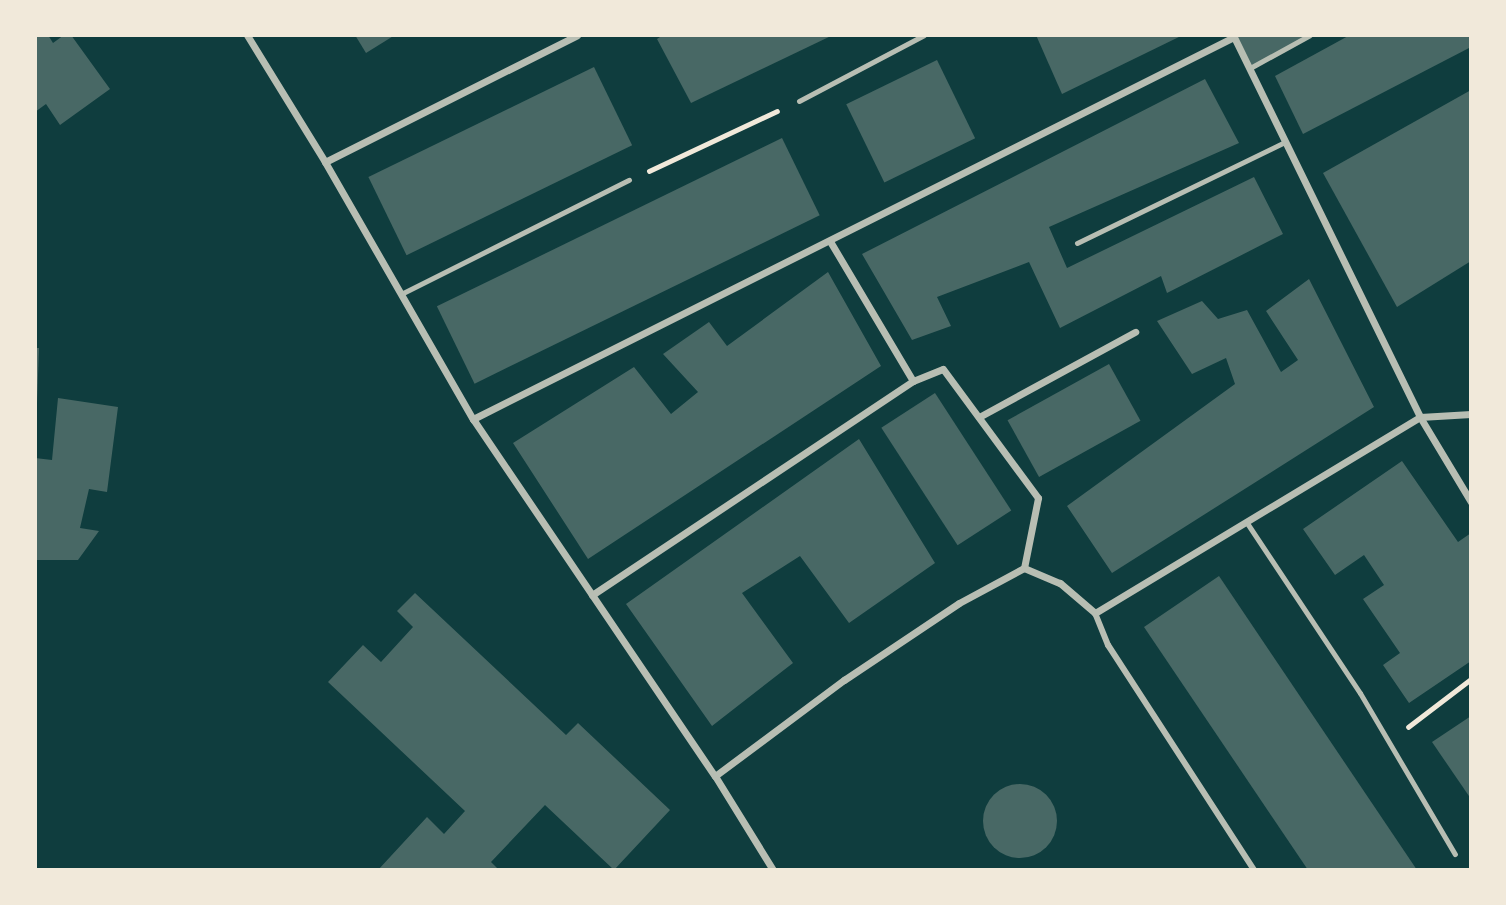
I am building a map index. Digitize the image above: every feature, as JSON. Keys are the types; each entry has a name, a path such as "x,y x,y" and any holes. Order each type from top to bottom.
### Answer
{"street":[{"path":"247,35 325,162 473,419 715,776 773,870"},
{"path":"325,162 577,35"},
{"path":"473,419 1234,36 1420,417 1471,502"},
{"path":"830,241 913,381"},
{"path":"979,417 1135,332"},
{"path":"592,595 913,381 943,369 1038,498 1024,568"},
{"path":"1095,612 1420,417 1471,414"},
{"path":"1024,568 1059,583 1095,612 1108,645 1254,870"},
{"path":"715,776 844,680 958,603 1024,568"},
{"path":"765,857 766,870"}],"lane":[{"path":"799,101 924,35"},
{"path":"1250,68 1310,35"},
{"path":"1077,243 1285,142"},
{"path":"401,294 629,180"},
{"path":"1247,523 1389,741 1455,854"}],"path":[{"path":"629,180 799,101"},
{"path":"1389,741 1471,679"}],"building":[{"path":"35,35 48,35 53,43 64,35 71,35 110,89 60,125 46,104 35,112"},
{"path":"355,35 395,35 366,53"},
{"path":"663,35 833,35 691,103 657,39"},
{"path":"1036,35 1183,35 1062,94"},
{"path":"1233,35 1310,35 1250,68"},
{"path":"1350,35 1471,35 1471,47 1303,134 1275,76"},
{"path":"937,60 975,138 884,182 846,104"},
{"path":"594,67 632,145 407,255 368,177"},
{"path":"1205,79 1239,143 1049,227 1067,268 1254,177 1283,234 1167,293 1161,276 1060,328 1029,262 937,297 951,326 912,340 862,254"},
{"path":"1471,90 1471,261 1397,307 1323,173"},
{"path":"782,138 820,215 475,384 437,306"},
{"path":"828,272 881,366 588,559 513,443 634,367 671,414 698,392 663,354 709,322 727,346"},
{"path":"1309,279 1374,407 1112,573 1067,506 1235,384 1226,358 1192,374 1157,321 1202,301 1218,319 1247,310 1281,372 1298,360 1266,311"},
{"path":"35,348 39,348 37,403 35,403"},
{"path":"1109,364 1141,421 1039,477 1008,420"},
{"path":"935,393 1011,510 958,545 881,428"},
{"path":"58,398 118,407 107,492 89,489 80,528 99,531 78,560 35,560 35,458 52,460"},
{"path":"859,439 935,563 849,623 800,556 742,593 793,663 712,726 626,604"},
{"path":"1402,461 1458,542 1471,533 1471,661 1409,703 1383,665 1400,653 1363,599 1384,585 1364,555 1335,575 1303,529"},
{"path":"1219,576 1417,870 1308,870 1144,627"},
{"path":"415,593 566,735 578,723 670,810 614,870 545,805 491,862 499,870 378,870 427,817 444,834 465,811 328,682 363,645 381,662 413,627 397,611"},
{"path":"1471,716 1471,799 1432,742"},
{"path":"1013,784 1027,784 1041,790 1051,800 1057,821 1055,835 1041,852 1027,858 1013,858 999,852 989,842 983,828 983,814 989,800 999,790"}]}
